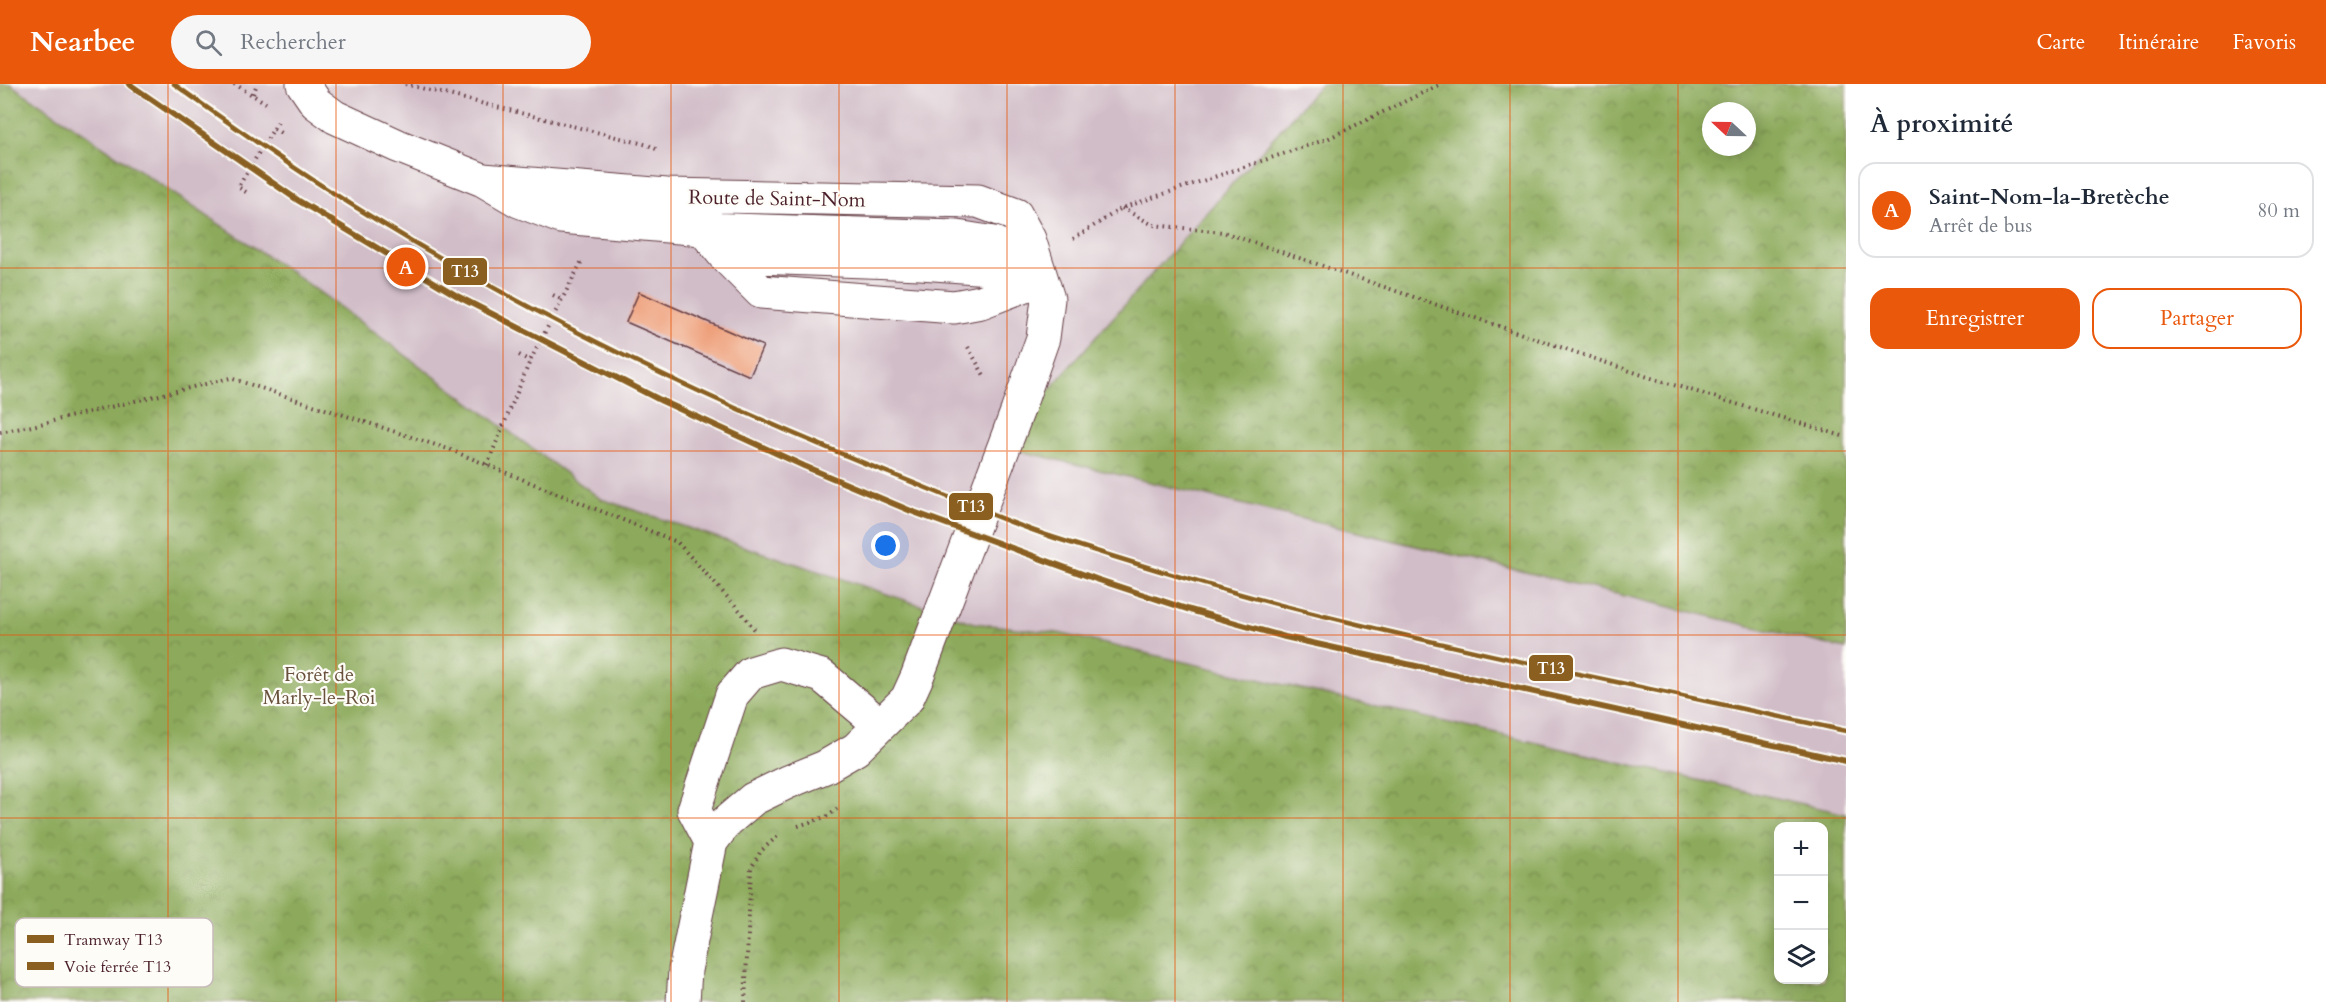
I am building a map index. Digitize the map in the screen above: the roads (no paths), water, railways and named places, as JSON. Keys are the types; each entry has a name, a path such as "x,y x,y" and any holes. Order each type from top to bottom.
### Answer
{"street":[{"name":"Route de Saint-Nom","path":"303,85 316,103 335,117 483,180 519,201 561,218 703,229 957,237 994,243 1038,271"},
{"name":"Route de Saint-Nom","path":"483,180 609,192 978,201 1016,215 1029,239 1048,299 1043,338 925,659 907,699 855,749 825,767 753,800 726,822 711,842"},
{"path":"708,196 703,229 725,256 762,292 954,307 981,302 1038,271"},
{"path":"683,1002 685,970 711,842 694,810 732,695 751,672 781,664 822,676 879,724"}],"tram line":[{"name":"T13","path":"174,84 271,152 370,216 563,325 763,420 1013,523 1143,566 1235,593 1364,626 1846,731"}],"rail line":[{"name":"T13","path":"129,84 299,201 459,297 662,401 804,466 911,511 1096,579 1190,610 1285,637 1846,761"}],"place":[{"name":"Saint-Nom-la-Bretèche","path":"406,267"}],"park label":[{"name":"Forêt de Marly-le-Roi","path":"319,686"}]}
